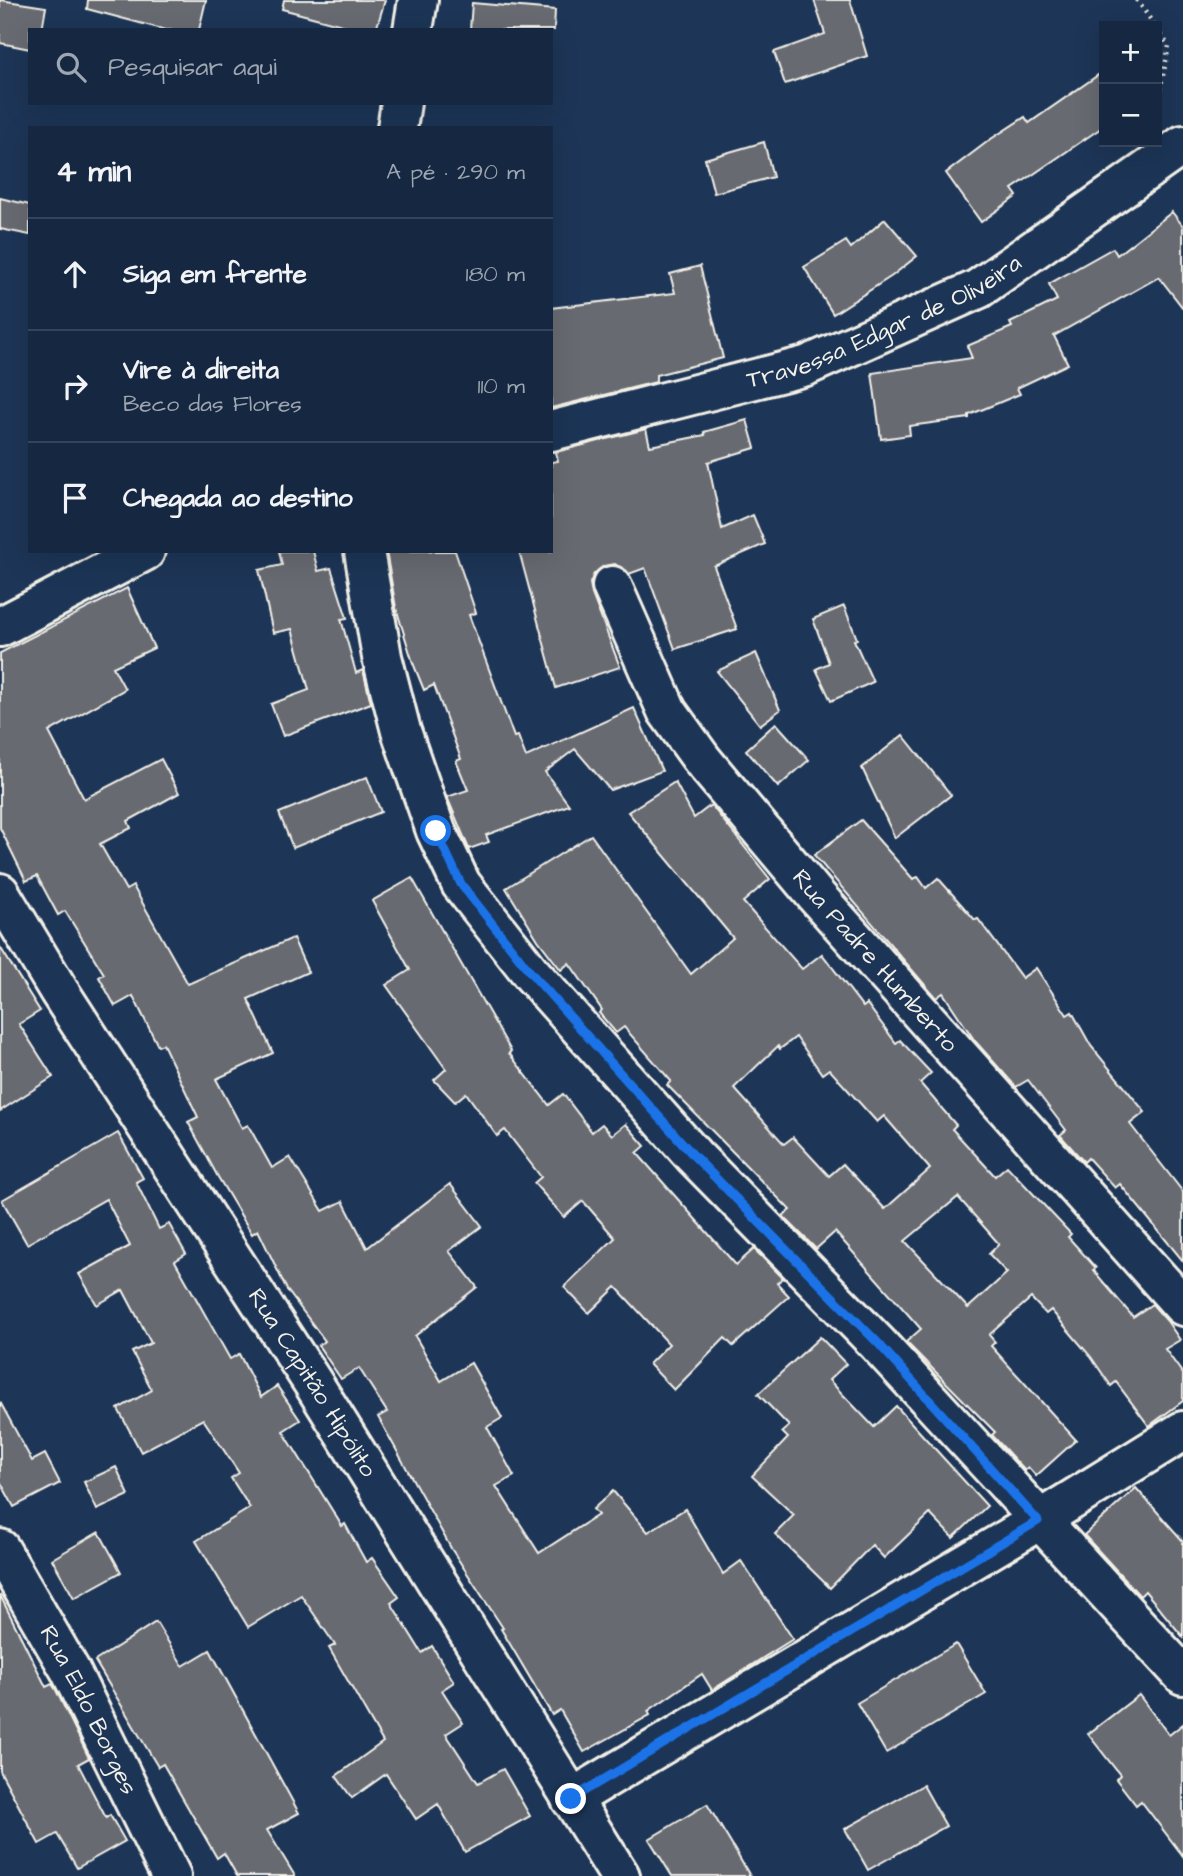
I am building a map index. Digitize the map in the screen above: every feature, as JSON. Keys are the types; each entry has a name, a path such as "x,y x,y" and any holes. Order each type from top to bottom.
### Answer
{"street":[{"path":"413,28 418,0"},
{"path":"397,126 401,105"},
{"name":"Travessa Edgar de Oliveira","path":"553,430 806,366 965,294 1079,220 1183,145"},
{"path":"0,627 141,553"},
{"path":"364,553 382,657 401,731 436,831 461,884 531,973 694,1156 878,1343 1038,1521 1183,1675"},
{"name":"Rua Padre Humberto","path":"612,586 667,711 703,761 817,897 1183,1306"},
{"name":"Rua Capitão Hipólito","path":"0,893 59,991 313,1383 620,1876"},
{"path":"571,1799 1038,1521 1183,1431"},
{"name":"Rua Eldo Borges","path":"0,1549 71,1670 171,1876"}],"path":[{"path":"1137,0 1152,21"},
{"path":"1162,36 1169,46 1162,80"}],"building":[{"path":"0,0 46,7 42,28 28,28 28,49 0,43"},
{"path":"88,0 206,0 199,28 158,28 87,9"},
{"path":"284,0 385,0 377,28 353,28 282,9"},
{"path":"814,0 850,0 867,56 785,84 774,52 825,34"},
{"path":"472,3 555,10 554,30 470,28"},
{"path":"1099,74 1099,129 1012,189 1017,196 981,222 946,173 1025,117 1029,123"},
{"path":"764,142 773,177 714,193 705,159"},
{"path":"0,198 28,205 28,235 0,229"},
{"path":"1172,212 1183,226 1183,308 1159,277 1054,336 1068,364 1017,388 1020,394 969,415 969,418 909,426 910,435 881,439 872,373 972,358 967,346 1012,327 1010,323 1057,300 1049,284 1113,248 1117,255"},
{"path":"885,219 917,256 892,276 833,314 804,267 846,241 851,248"},
{"path":"700,266 723,358 656,375 656,382 553,408 553,308 675,293 670,274"},
{"path":"747,420 755,448 708,462 722,529 753,515 765,544 714,566 737,629 675,649 645,568 629,574 615,564 604,566 594,574 590,583 620,667 556,688 520,553 553,553 553,462 558,461 556,452 646,429 650,446 705,435 704,432"},
{"path":"279,553 314,553 318,571 331,568 347,618 341,619 356,673 363,670 371,703 283,736 271,704 309,690 292,629 273,633 259,570 282,565"},
{"path":"386,553 456,553 476,613 469,615 514,737 518,736 526,757 634,708 662,771 610,790 575,749 545,772 569,805 486,835 489,842 469,849 447,797 468,790 456,761 461,759 434,685 424,690 396,608"},
{"path":"127,588 154,648 113,667 125,689 49,732 84,799 161,759 179,793 128,821 131,828 100,844 126,890 133,886 188,984 293,938 308,972 248,999 273,1053 216,1079 242,1128 248,1125 272,1168 290,1157 323,1211 343,1201 367,1248 450,1184 482,1226 449,1251 477,1287 415,1336 441,1381 471,1363 502,1418 487,1427 514,1476 496,1486 539,1553 598,1515 593,1509 613,1491 648,1532 685,1509 723,1574 741,1561 793,1639 712,1690 702,1674 648,1711 650,1715 584,1752 560,1710 552,1715 501,1629 503,1628 452,1550 378,1417 387,1412 359,1368 341,1379 318,1345 325,1341 287,1290 258,1230 252,1234 188,1122 198,1117 163,1044 158,1046 133,996 115,1006 99,977 104,974 65,911 58,915 37,876 26,881 0,828 0,653"},
{"path":"844,606 857,639 854,640 873,682 831,701 816,669 829,663 813,619"},
{"path":"756,653 780,710 760,725 717,671"},
{"path":"776,723 809,760 778,787 746,750"},
{"path":"903,735 951,795 895,838 862,768"},
{"path":"367,777 381,812 293,848 279,813"},
{"path":"675,782 694,818 711,805 770,879 743,902 802,969 822,954 863,1007 867,1004 896,1043 900,1040 931,1073 920,1083 956,1125 952,1129 995,1176 1007,1166 1071,1234 1068,1237 1096,1268 1093,1270 1133,1317 1152,1304 1167,1321 1180,1340 1165,1349 1183,1374 1183,1401 1149,1426 1116,1382 1111,1386 1091,1357 1051,1310 1046,1314 1031,1298 989,1335 995,1342 991,1346 1076,1440 1036,1476 1028,1467 1025,1471 992,1435 995,1432 906,1342 921,1329 835,1232 816,1249 783,1216 790,1210 667,1085 671,1081 624,1027 616,1033 599,1013 602,1010 569,963 561,970 538,940 506,888 591,835 691,974 733,938 628,812","holes":["796,1037 822,1074 829,1069 877,1122 884,1116 930,1169 885,1209 843,1164 829,1176 793,1137 784,1144 734,1088 778,1046 780,1049","958,1197 999,1244 989,1254 1007,1273 968,1308 905,1241"]},
{"path":"861,820 913,879 918,877 926,888 938,878 975,920 978,919 1022,978 1036,968 1067,1015 1072,1012 1091,1046 1145,1112 1130,1124 1183,1192 1183,1261 1120,1184 1115,1188 1088,1158 1084,1162 1060,1135 1066,1130 1028,1080 1016,1087 975,1041 943,993 936,998 814,855"},
{"path":"412,878 511,1051 509,1053 549,1105 563,1094 592,1132 602,1124 612,1135 626,1124 645,1146 637,1153 736,1265 754,1249 783,1278 777,1283 789,1296 733,1346 725,1338 674,1390 649,1364 669,1344 616,1287 589,1313 564,1287 615,1238 583,1201 564,1217 534,1183 541,1177 505,1130 497,1136 466,1093 455,1102 434,1080 446,1069 386,985 410,970 372,901"},
{"path":"0,947 40,1011 19,1024 53,1077 0,1111"},
{"path":"118,1133 143,1178 136,1182 159,1229 169,1224 186,1254 175,1261 230,1359 239,1354 261,1397 277,1386 300,1420 283,1431 342,1526 345,1524 366,1562 372,1558 399,1597 391,1603 422,1653 432,1646 454,1682 442,1690 463,1723 446,1734 478,1783 503,1769 530,1816 465,1852 438,1804 416,1819 386,1774 352,1798 336,1776 383,1742 329,1648 335,1645 301,1595 248,1627 196,1541 250,1508 231,1478 239,1473 203,1419 141,1452 118,1409 152,1390 132,1352 151,1343 123,1290 97,1305 79,1274 130,1246 106,1199 27,1244 2,1200"},
{"path":"820,1337 846,1364 829,1380 874,1427 896,1406 987,1506 953,1538 930,1514 884,1558 872,1545 830,1588 775,1534 794,1515 752,1476 788,1438 782,1432 789,1426 758,1394"},
{"path":"0,1402 32,1461 45,1454 60,1483 14,1507 0,1481"},
{"path":"116,1467 129,1495 97,1510 84,1482"},
{"path":"1136,1488 1183,1541 1183,1637 1145,1591 1140,1596 1084,1535"},
{"path":"99,1532 121,1572 74,1598 52,1559"},
{"path":"0,1595 46,1687 52,1684 56,1690 89,1758 78,1764 106,1818 110,1815 125,1841 77,1868 57,1834 39,1844 0,1771"},
{"path":"156,1622 183,1666 210,1650 299,1813 267,1830 295,1876 237,1876 224,1853 217,1858 163,1764 158,1767 95,1661"},
{"path":"956,1644 986,1694 886,1753 857,1703"},
{"path":"1139,1695 1169,1735 1183,1724 1183,1856 1141,1801 1136,1805 1116,1779 1120,1775 1088,1734"},
{"path":"923,1785 946,1826 868,1870 845,1829"},
{"path":"707,1804 750,1876 672,1876 649,1839"}],"route":[{"path":"436,831 461,884 531,973 694,1156 878,1343 1038,1521 571,1799"}]}
